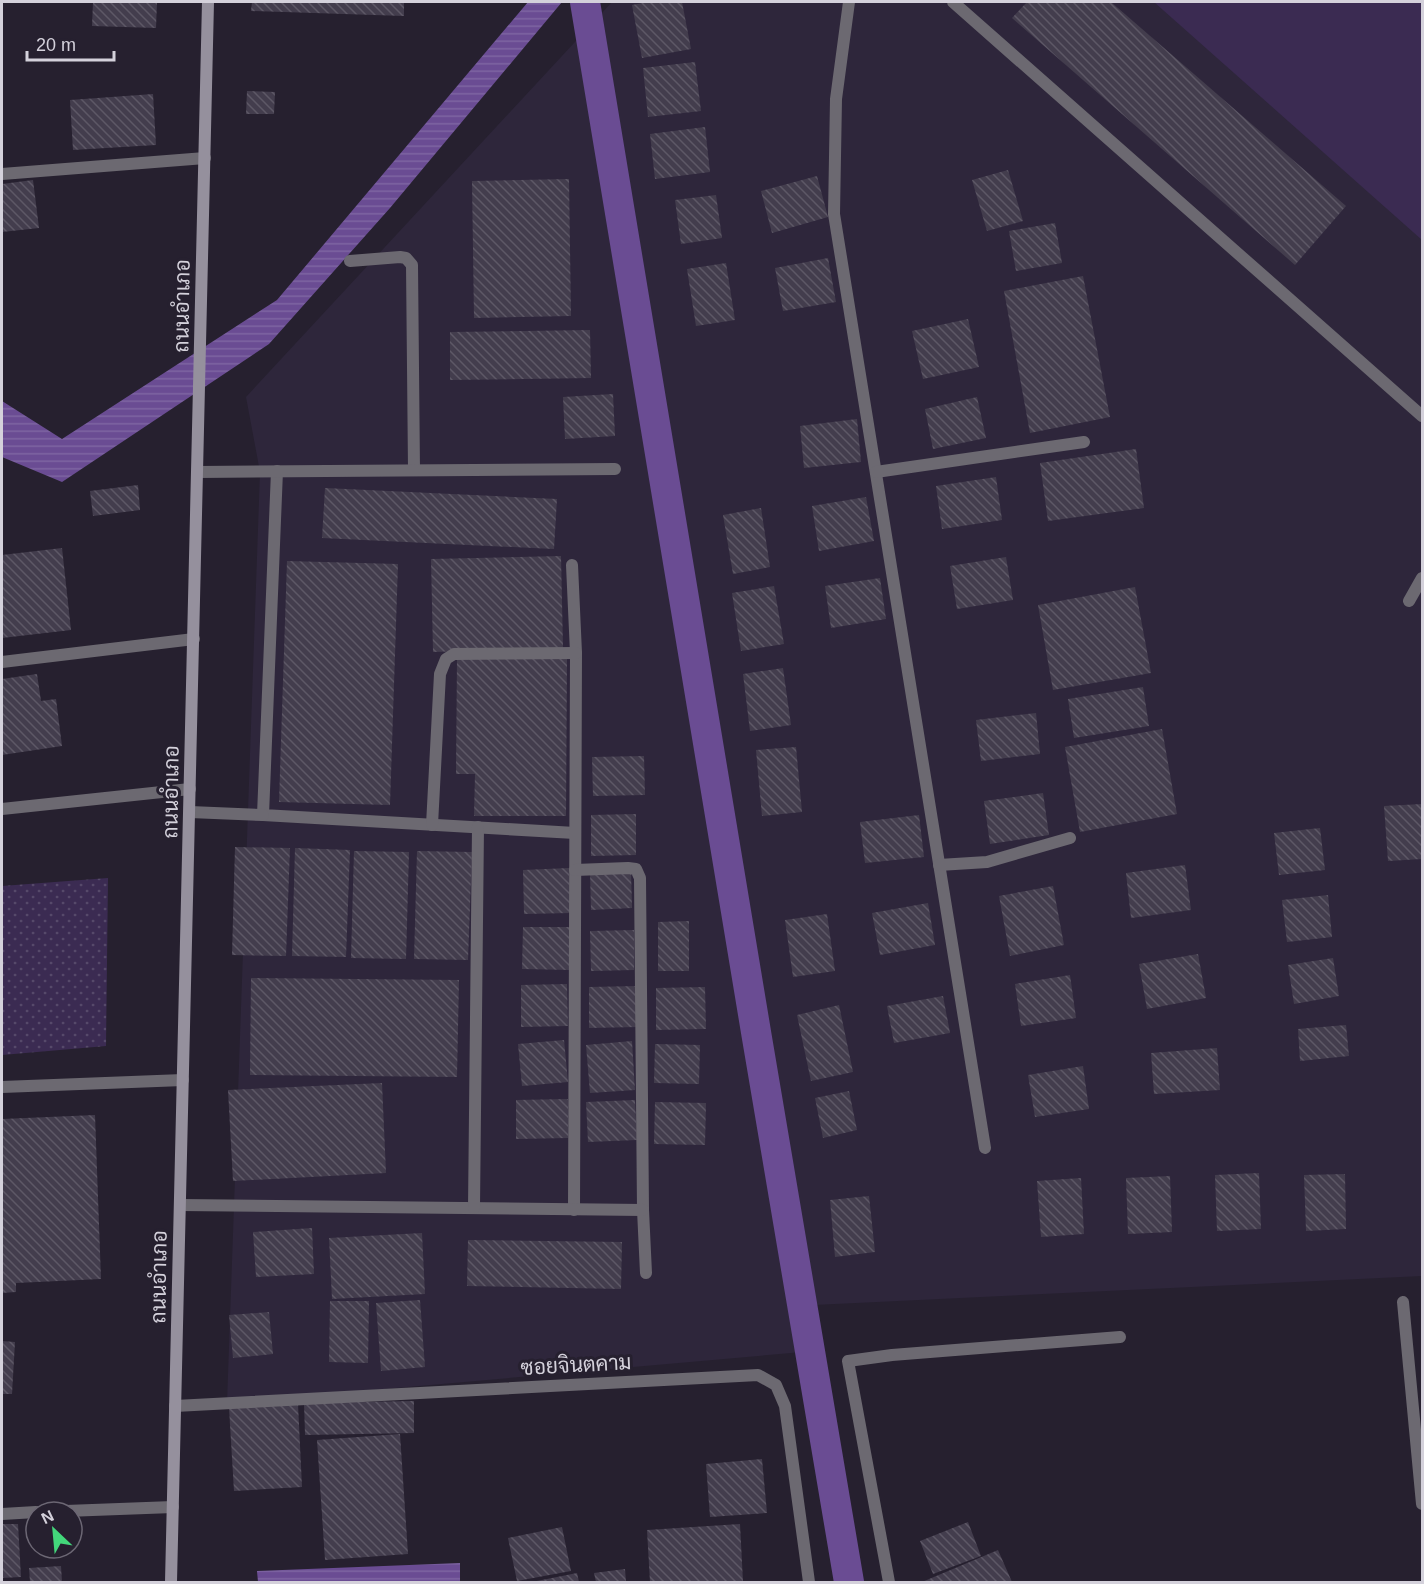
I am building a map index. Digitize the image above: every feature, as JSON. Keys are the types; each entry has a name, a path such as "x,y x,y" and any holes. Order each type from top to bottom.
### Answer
{"street":[{"name":"ถนนอำเภอ","path":"171,1582 208,2"},
{"path":"849,2 836,99 834,214 985,1148"},
{"path":"953,2 1422,416"},
{"path":"2,174 205,158"},
{"path":"350,261 400,257 406,258 412,265 414,470"},
{"path":"876,472 1084,442"},
{"path":"198,472 615,469"},
{"path":"263,816 278,471"},
{"path":"572,565 576,653 574,1210"},
{"path":"1409,601 1422,578"},
{"path":"2,662 194,639"},
{"path":"432,825 441,674 446,659 454,654 576,653"},
{"path":"2,809 190,789"},
{"path":"190,813 574,833"},
{"path":"474,1208 478,827"},
{"path":"939,865 987,862 1070,838"},
{"path":"574,870 628,868 636,870 640,878 643,1210 646,1273"},
{"path":"2,1087 183,1080"},
{"path":"180,1205 643,1210"},
{"path":"1403,1302 1422,1504"},
{"path":"890,1582 848,1361 892,1355 1120,1337"},
{"name":"ซอยจินตคาม","path":"175,1406 758,1375 776,1385 785,1406 809,1582"},
{"path":"84,1510 173,1506"},
{"path":"2,1514 24,1513"}],"shaded area":[{"path":"528,2 562,2 390,208 269,344 62,482 2,457 2,401 62,439 277,300"},
{"path":"612,2 1422,2 1422,1276 814,1305 814,1351 227,1403 260,472 246,397"},
{"path":"1154,2 1422,2 1422,240"},
{"path":"108,878 106,1046 2,1055 2,886"},
{"path":"460,1563 460,1582 258,1582 257,1571"}],"building":[{"path":"93,2 157,2 156,28 92,26"},
{"path":"252,2 404,2 404,16 251,11"},
{"path":"648,2 682,2 691,49 642,58 632,5"},
{"path":"1027,2 1111,2 1346,206 1295,265 1012,18"},
{"path":"695,62 701,111 648,117 643,68"},
{"path":"247,91 275,92 274,114 246,114"},
{"path":"153,94 156,145 73,150 70,100"},
{"path":"705,127 710,172 655,179 650,134"},
{"path":"1008,170 1023,221 987,231 972,180"},
{"path":"817,176 828,217 772,233 761,191"},
{"path":"569,179 571,316 474,318 472,181"},
{"path":"33,180 39,228 2,232 2,184"},
{"path":"716,195 722,238 681,244 675,200"},
{"path":"1055,223 1062,263 1016,271 1009,231"},
{"path":"828,258 836,302 783,311 775,268"},
{"path":"726,263 735,320 696,326 687,269"},
{"path":"1083,276 1110,417 1030,433 1004,291"},
{"path":"968,319 979,367 923,379 912,331"},
{"path":"590,330 591,378 450,380 450,332"},
{"path":"613,394 615,436 565,439 563,397"},
{"path":"977,397 986,438 933,449 925,409"},
{"path":"857,419 861,462 804,468 800,426"},
{"path":"1136,449 1144,508 1048,521 1040,463"},
{"path":"996,477 1002,520 942,529 936,486"},
{"path":"138,485 140,510 93,516 90,491"},
{"path":"325,488 557,499 554,549 322,538"},
{"path":"866,497 874,541 819,551 812,506"},
{"path":"761,508 770,567 733,574 723,515"},
{"path":"62,548 71,630 2,638 2,555"},
{"path":"561,556 563,648 433,652 431,559"},
{"path":"1006,557 1013,600 957,609 950,566"},
{"path":"287,561 398,564 390,805 279,802"},
{"path":"880,578 886,619 831,628 825,586"},
{"path":"774,586 784,644 741,651 732,593"},
{"path":"1135,587 1151,673 1053,690 1038,605"},
{"path":"457,658 567,659 566,816 474,816 475,774 456,774"},
{"path":"783,668 791,725 750,731 743,674"},
{"path":"37,674 41,701 56,699 62,746 2,755 2,679"},
{"path":"1143,687 1149,726 1074,738 1068,699"},
{"path":"1036,713 1040,754 981,761 976,720"},
{"path":"1162,729 1177,814 1080,832 1065,747"},
{"path":"796,747 802,812 762,816 756,750"},
{"path":"644,756 645,795 593,796 592,757"},
{"path":"1043,793 1049,835 990,844 984,801"},
{"path":"1422,804 1422,859 1388,861 1384,806"},
{"path":"636,814 636,855 591,856 591,815"},
{"path":"919,815 924,857 865,863 860,822"},
{"path":"1320,828 1325,870 1279,875 1274,833"},
{"path":"235,847 290,848 286,956 232,955"},
{"path":"295,848 350,850 346,957 292,956"},
{"path":"354,851 409,852 406,959 351,958"},
{"path":"417,851 472,852 468,960 414,959"},
{"path":"1185,865 1191,910 1131,918 1126,873"},
{"path":"569,868 571,913 524,914 523,870"},
{"path":"631,871 632,908 591,910 590,872"},
{"path":"1053,886 1064,945 1010,956 999,896"},
{"path":"1328,895 1332,937 1287,942 1282,900"},
{"path":"928,903 935,945 880,955 872,913"},
{"path":"827,914 835,971 793,977 785,920"},
{"path":"689,921 689,971 658,971 658,922"},
{"path":"523,927 571,927 570,970 522,969"},
{"path":"634,930 634,970 591,971 590,931"},
{"path":"1198,954 1206,998 1147,1009 1139,964"},
{"path":"1333,958 1339,996 1294,1004 1288,965"},
{"path":"1070,975 1076,1018 1021,1026 1015,984"},
{"path":"251,978 459,980 457,1077 250,1075"},
{"path":"567,984 568,1026 521,1027 521,985"},
{"path":"637,986 638,1027 589,1028 589,987"},
{"path":"705,987 706,1029 656,1030 656,988"},
{"path":"943,996 950,1033 894,1043 887,1006"},
{"path":"839,1005 853,1072 811,1081 797,1015"},
{"path":"1346,1025 1349,1056 1300,1061 1298,1029"},
{"path":"564,1040 568,1082 522,1086 518,1044"},
{"path":"632,1041 635,1090 590,1093 586,1045"},
{"path":"655,1044 700,1045 699,1084 654,1083"},
{"path":"1217,1048 1220,1090 1154,1094 1151,1053"},
{"path":"1083,1066 1089,1109 1035,1117 1028,1075"},
{"path":"382,1083 386,1173 233,1181 228,1090"},
{"path":"849,1091 857,1130 823,1138 815,1098"},
{"path":"568,1099 568,1138 516,1139 516,1100"},
{"path":"635,1100 637,1140 588,1142 586,1102"},
{"path":"655,1102 706,1103 705,1145 654,1144"},
{"path":"95,1115 101,1279 16,1283 16,1292 2,1293 2,1119"},
{"path":"1259,1173 1261,1229 1217,1231 1215,1175"},
{"path":"1345,1174 1346,1229 1306,1231 1304,1175"},
{"path":"1170,1176 1172,1232 1128,1234 1126,1178"},
{"path":"1081,1178 1084,1234 1041,1237 1037,1181"},
{"path":"869,1196 875,1252 835,1257 830,1200"},
{"path":"312,1228 314,1274 256,1277 253,1232"},
{"path":"422,1233 425,1294 332,1299 329,1238"},
{"path":"468,1240 622,1242 621,1289 467,1286"},
{"path":"420,1300 425,1367 381,1371 376,1303"},
{"path":"330,1301 369,1301 368,1363 329,1362"},
{"path":"269,1312 273,1354 233,1358 229,1315"},
{"path":"2,1341 15,1342 12,1394 2,1394"},
{"path":"414,1401 414,1433 305,1435 304,1403"},
{"path":"298,1404 302,1487 234,1491 229,1408"},
{"path":"400,1434 408,1554 325,1560 317,1440"},
{"path":"762,1459 767,1513 710,1517 706,1464"},
{"path":"968,1522 981,1556 933,1574 920,1541"},
{"path":"2,1524 18,1524 21,1577 2,1578"},
{"path":"740,1524 743,1582 650,1582 647,1530"},
{"path":"562,1527 571,1571 517,1581 508,1538"},
{"path":"998,1550 1012,1582 922,1582"},
{"path":"61,1566 62,1582 30,1582 29,1568"},
{"path":"625,1569 626,1582 596,1582 594,1573"},
{"path":"577,1573 579,1582 537,1582 537,1581"}],"waterway":[{"path":"585,2 849,1582"}]}
